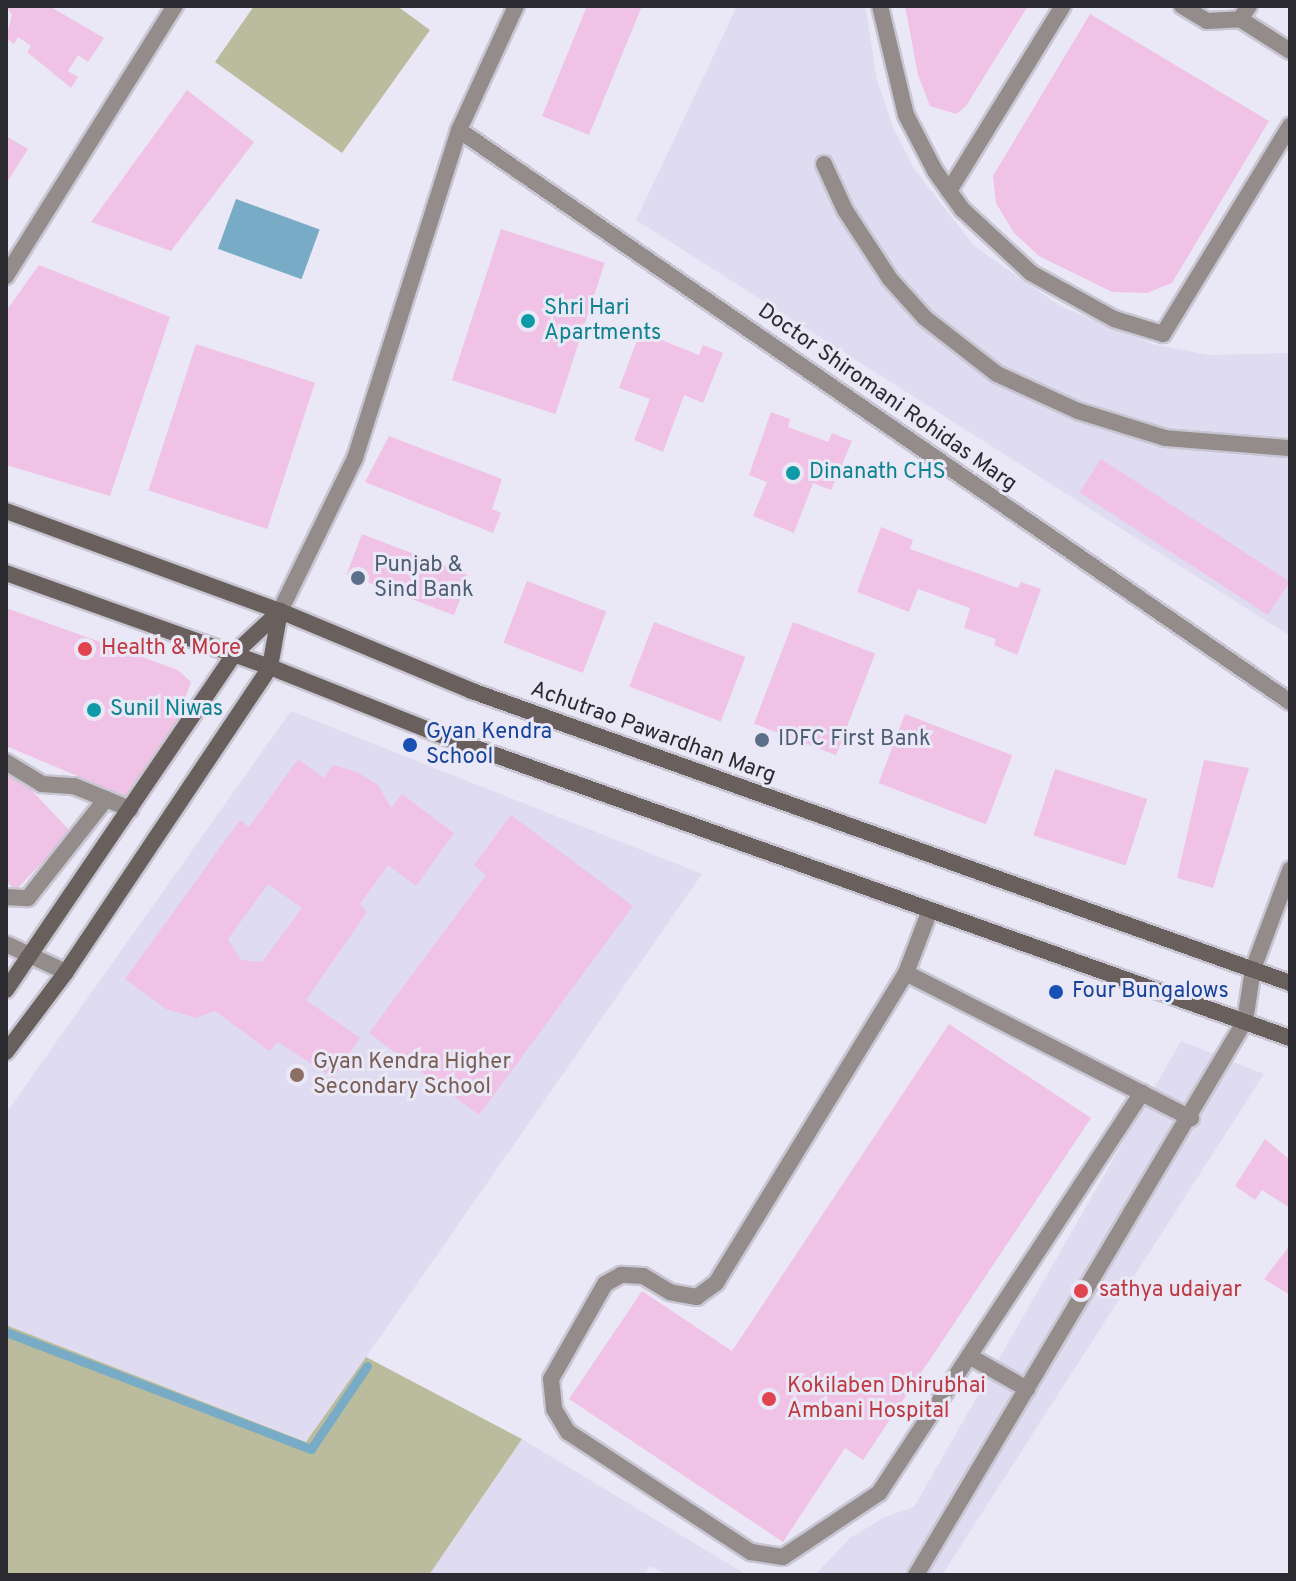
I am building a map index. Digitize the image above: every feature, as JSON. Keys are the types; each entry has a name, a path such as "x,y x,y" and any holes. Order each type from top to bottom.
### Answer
{"main road":[{"name":"Achutrao Pawardhan Marg","path":"6,511 280,611 472,691 1290,983"},
{"path":"6,573 270,667 453,740 1290,1038"},
{"path":"6,990 33,955 234,654 280,611"},
{"path":"6,1052 66,972 270,667 280,611"}],"street":[{"path":"6,276 175,6"},
{"path":"280,611 355,458 459,130 516,6"},
{"path":"880,6 906,115 949,191 997,246 1031,273 1114,319 1163,334 1290,126"},
{"path":"949,191 1063,6"},
{"path":"1182,6 1207,21 1244,13 1290,51"},
{"name":"Doctor Shiromani Rohidas Marg","path":"459,130 1290,702"},
{"path":"824,164 845,210 890,279 925,318 997,374 1078,411 1165,438 1290,448"},
{"path":"6,762 42,784 74,786 130,809"},
{"path":"6,897 28,898 106,799"},
{"path":"916,1575 1191,1118 1245,1021 1253,969 1290,870"},
{"path":"930,910 906,973 716,1283 697,1297 670,1292 643,1276 621,1275 605,1284 557,1360 551,1379 554,1409 568,1432 751,1552 783,1557 879,1493 1142,1093"},
{"path":"6,944 66,972"},
{"path":"906,973 1191,1118"},
{"path":"969,1356 1027,1389"}],"shaded area":[{"path":"737,6 865,6 877,80 894,130 915,170 974,246 1060,306 1153,344 1208,355 1290,353 1290,636 636,220"},
{"name":"Gyan Kendra Higher Secondary School","path":"291,711 702,874 307,1442 6,1325 6,1113"},
{"name":"sathya udaiyar","path":"1181,1041 1264,1074 942,1575 815,1575 850,1538 885,1517 914,1507"},
{"path":"522,1439 747,1575 667,1575 650,1566 643,1575 429,1575"}],"green space":[{"path":"254,6 397,6 430,30 342,153 215,62"},
{"path":"6,1325 306,1442 366,1357 522,1439 429,1575 6,1575"}],"water":[{"path":"236,199 320,229 302,279 218,249"}],"building":[{"path":"6,6 49,6 104,38 88,62 78,55 68,71 78,77 71,88 27,52 31,46 18,37 14,44 6,38 12,15"},
{"path":"587,6 642,6 589,135 542,116"},
{"path":"905,6 1028,6 966,106 956,114 930,106 918,75"},
{"path":"1090,14 1269,121 1172,283 1147,293 1112,292 1039,256 1014,233 996,203 993,176"},
{"path":"187,90 254,142 171,251 91,222"},
{"path":"6,136 28,149 6,184"},
{"name":"Shri Hari Apartments","path":"501,229 605,263 556,414 452,380"},
{"path":"39,265 170,317 110,496 6,465 6,311"},
{"path":"643,325 661,332 659,339 699,355 703,345 723,353 703,403 684,395 663,452 634,440 650,399 619,388"},
{"path":"196,344 315,383 267,529 148,490"},
{"name":"Dinanath CHS","path":"771,412 790,419 788,427 828,442 832,433 852,441 831,490 813,483 794,533 753,516 767,482 749,475"},
{"path":"389,436 502,479 492,509 501,513 493,533 365,482"},
{"path":"1101,459 1290,582 1268,615 1079,493"},
{"path":"881,527 913,540 910,549 1018,588 1021,582 1041,589 1017,655 994,645 996,639 964,628 970,608 918,589 909,612 857,592"},
{"path":"362,534 469,575 454,615 347,574"},
{"path":"527,581 606,611 583,673 503,643"},
{"name":"Sunil Niwas","path":"6,608 178,670 191,682 177,721 130,798 6,746"},
{"path":"654,622 745,657 721,722 629,686"},
{"path":"793,622 875,654 836,755 754,724"},
{"path":"905,714 1012,755 986,824 878,783"},
{"path":"298,759 324,778 333,765 355,771 378,785 391,808 402,794 454,833 416,886 388,865 360,904 367,912 306,1000 360,1038 333,1078 278,1042 269,1051 215,1011 196,1018 166,1009 125,979 240,820 249,827","holes":["268,884 302,908 262,962 241,960 228,939"]},
{"path":"1204,760 1249,768 1213,888 1177,878"},
{"path":"6,763 71,832 15,891 6,880"},
{"path":"1055,769 1147,799 1126,866 1033,836"},
{"path":"511,815 633,906 479,1115 369,1033 486,875 474,865"},
{"name":"Kokilaben Dhirubhai Ambani Hospital","path":"949,1024 1091,1118 863,1460 845,1448 783,1542 569,1399 642,1291 732,1351"},
{"path":"1265,1139 1290,1160 1290,1208 1262,1190 1255,1200 1235,1186"},
{"path":"1290,1245 1290,1295 1264,1279"}],"waterway":[{"path":"6,1332 311,1449 367,1366"}],"place":[{"name":"Shri Hari Apartments","path":"528,321"},
{"name":"Dinanath CHS","path":"793,473"},
{"name":"Punjab & Sind Bank","path":"358,578"},
{"name":"Health & More","path":"85,649"},
{"name":"Sunil Niwas","path":"94,710"},
{"name":"IDFC First Bank","path":"762,740"},
{"name":"Gyan Kendra School","path":"410,745"},
{"name":"Four Bungalows","path":"1056,992"},
{"name":"Gyan Kendra Higher Secondary School","path":"297,1075"},
{"name":"sathya udaiyar","path":"1081,1291"},
{"name":"Kokilaben Dhirubhai Ambani Hospital","path":"769,1399"}]}
